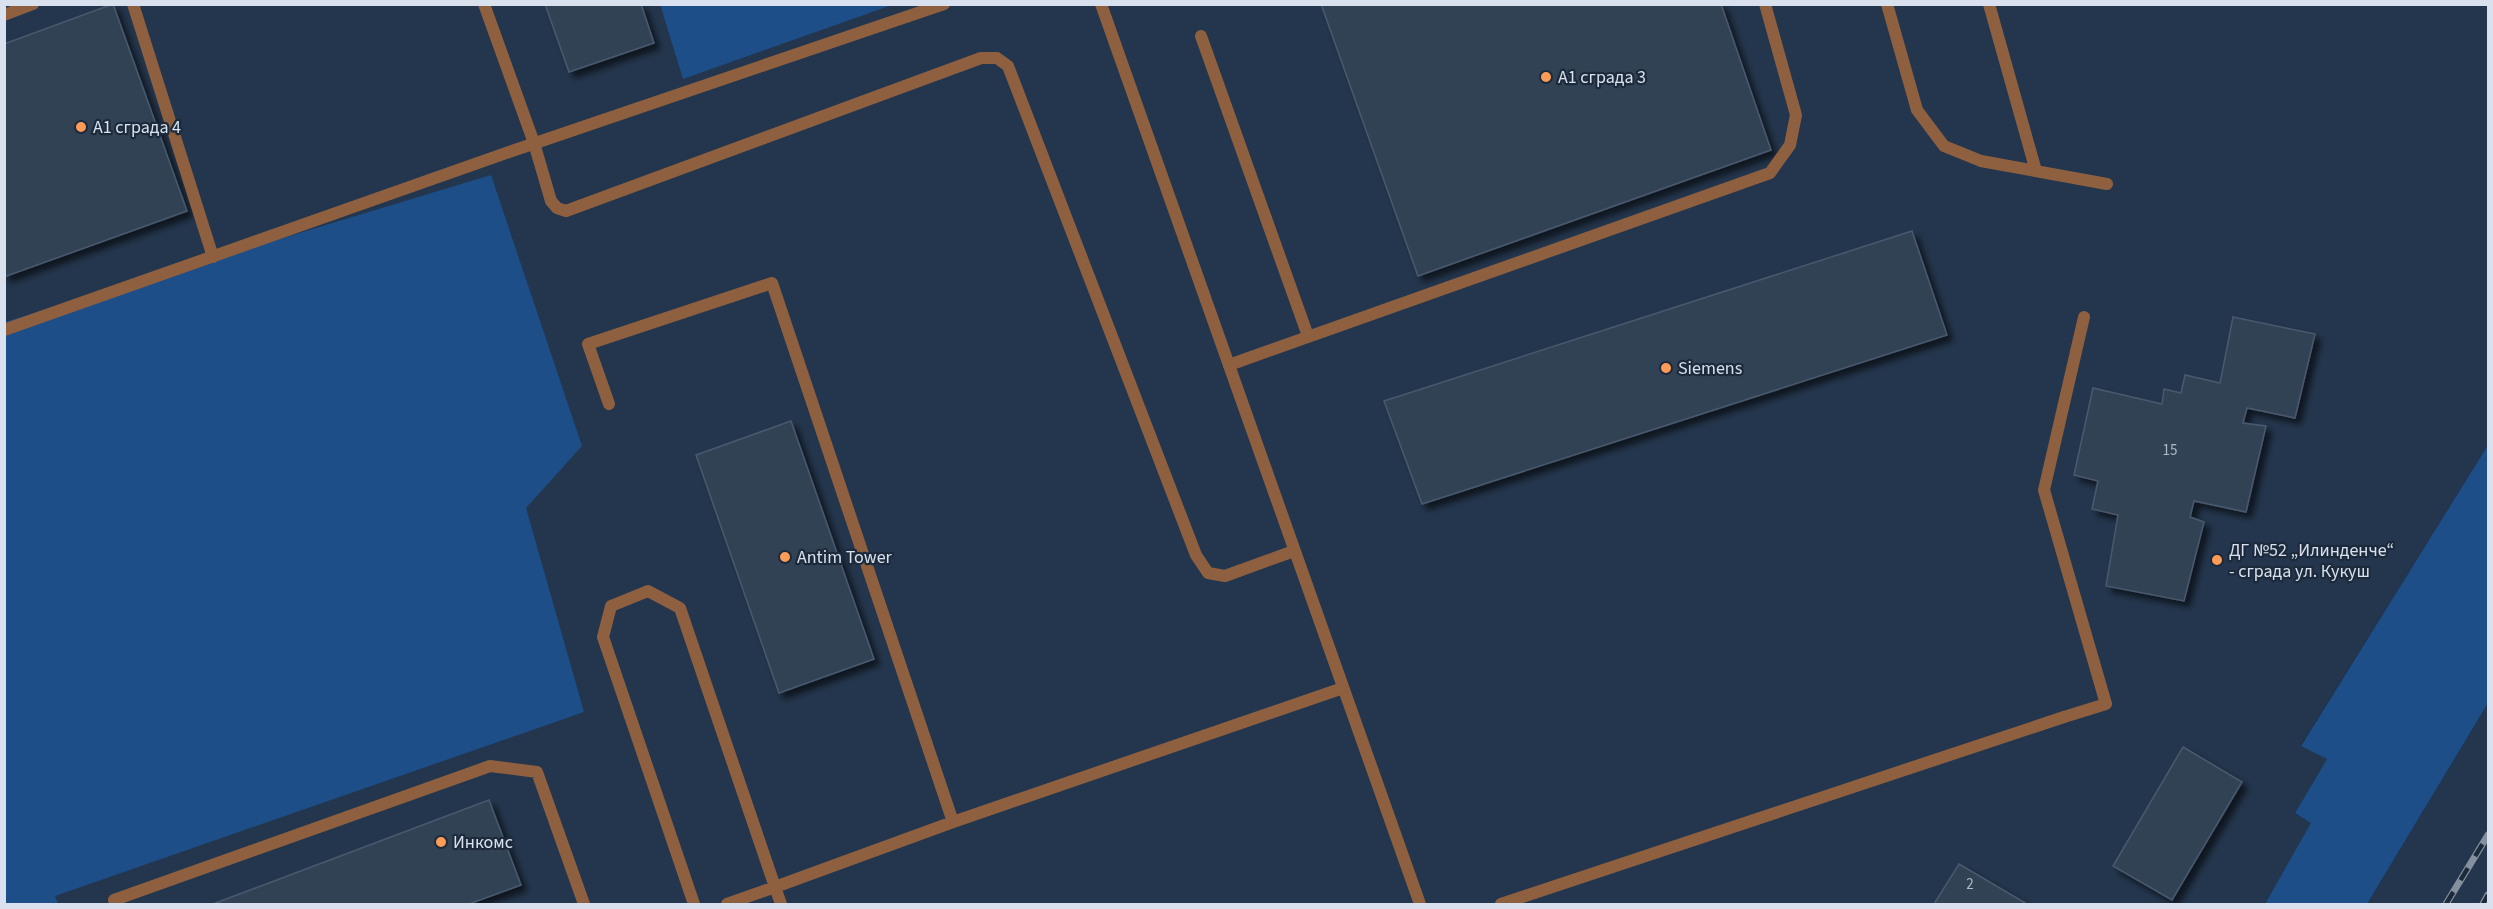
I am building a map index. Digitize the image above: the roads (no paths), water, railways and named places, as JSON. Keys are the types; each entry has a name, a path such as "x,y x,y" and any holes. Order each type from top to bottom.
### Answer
{"street":[{"path":"4,15 33,4"},
{"path":"133,4 213,256"},
{"path":"484,4 534,143 551,201 557,208 566,211 981,58 997,58 1008,66 1196,555 1209,573 1225,576 1294,551"},
{"path":"4,330 534,143 944,4"},
{"path":"1101,4 1420,904"},
{"path":"1229,365 1770,173 1790,145 1796,116 1765,4"},
{"path":"1887,4 1917,110 1944,146 1982,161 2107,184"},
{"path":"1989,4 2036,171"},
{"path":"1201,36 1308,336"},
{"path":"609,404 588,344 772,283 953,822"},
{"path":"1501,904 2106,704 2043,490 2084,317"},
{"path":"694,904 603,637 611,606 648,591 680,608 781,904"},
{"path":"727,904 953,822 1343,688"},
{"path":"114,900 490,766 537,772 584,904"}],"railway":[{"path":"2446,904 2488,835"},
{"path":"2483,904 2488,895"}],"place":[{"name":"А1 сграда 3","path":"1546,77"},
{"name":"А1 сграда 4","path":"81,127"},
{"name":"Siemens","path":"1666,368"},
{"name":"Antim Tower","path":"785,557"},
{"name":"ДГ №52 „Илинденче“ - сграда ул. Кукуш","path":"2217,560"},
{"name":"Инкомс","path":"441,842"}]}
